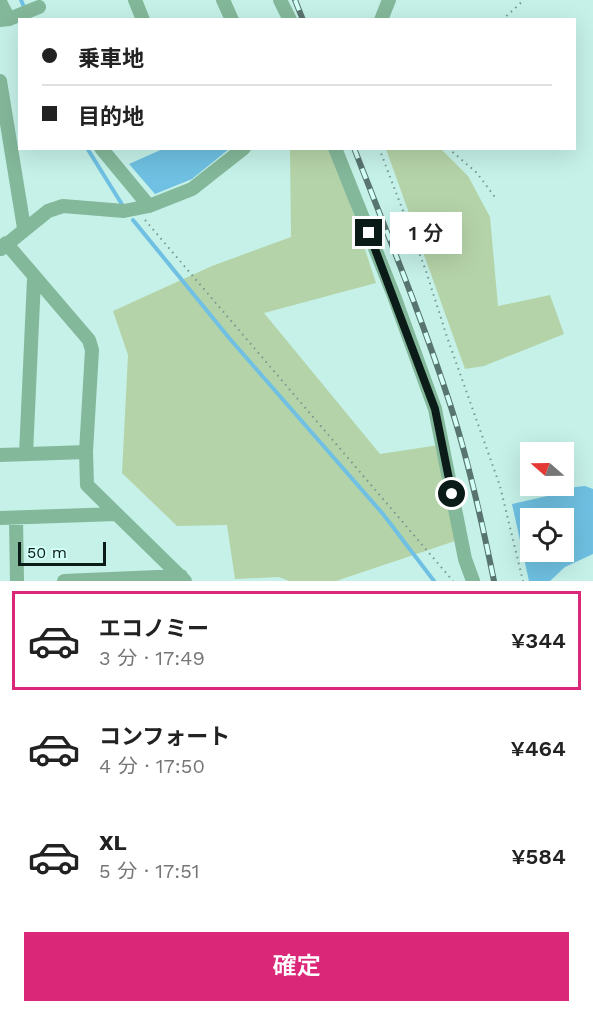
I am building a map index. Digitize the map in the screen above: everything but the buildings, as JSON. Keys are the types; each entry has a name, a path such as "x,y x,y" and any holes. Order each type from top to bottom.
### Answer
{"street":[{"path":"135,0 142,18"},
{"path":"223,0 231,18"},
{"path":"280,0 289,18"},
{"path":"382,18 389,0"},
{"path":"0,2 5,20 40,9"},
{"path":"0,81 24,228"},
{"path":"102,150 143,207"},
{"path":"183,578 87,485 86,452 92,350 89,340 3,247 48,211 63,206 124,211 143,207 192,189 241,150"},
{"path":"336,150 394,296 435,409 465,559 473,581"},
{"path":"26,454 34,279"},
{"path":"0,455 86,452"},
{"path":"0,518 117,514"},
{"path":"16,518 17,581"},
{"path":"64,581 183,578"}],"path":[{"path":"504,18 524,0"},
{"path":"380,150 426,271 500,486 523,581"},
{"path":"450,150 477,173 497,200"},
{"path":"143,207 453,581"}],"green space":[{"path":"290,150 332,150 376,283 264,313 380,454 439,445 458,540 336,581 289,581 279,577 235,579 227,525 177,526 122,473 128,355 113,311 212,266 291,237"},
{"path":"386,150 442,150 468,176 490,217 498,306 550,295 564,334 484,366 465,369"}],"water":[{"path":"160,150 228,150 192,179 155,194 129,164"},
{"path":"585,486 593,489 593,554 565,567 550,581 529,581 525,562 574,562 574,508 520,508 520,540 512,504 548,496 574,496 574,487"}],"waterway":[{"path":"21,0 24,7"},
{"path":"88,150 123,206"},
{"path":"133,220 230,339 383,514 434,581"}],"railway":[{"path":"295,0 302,18"},
{"path":"355,150 416,308 450,404 475,492 494,581"}],"route":[{"path":"369,233 435,409 452,494"}]}
